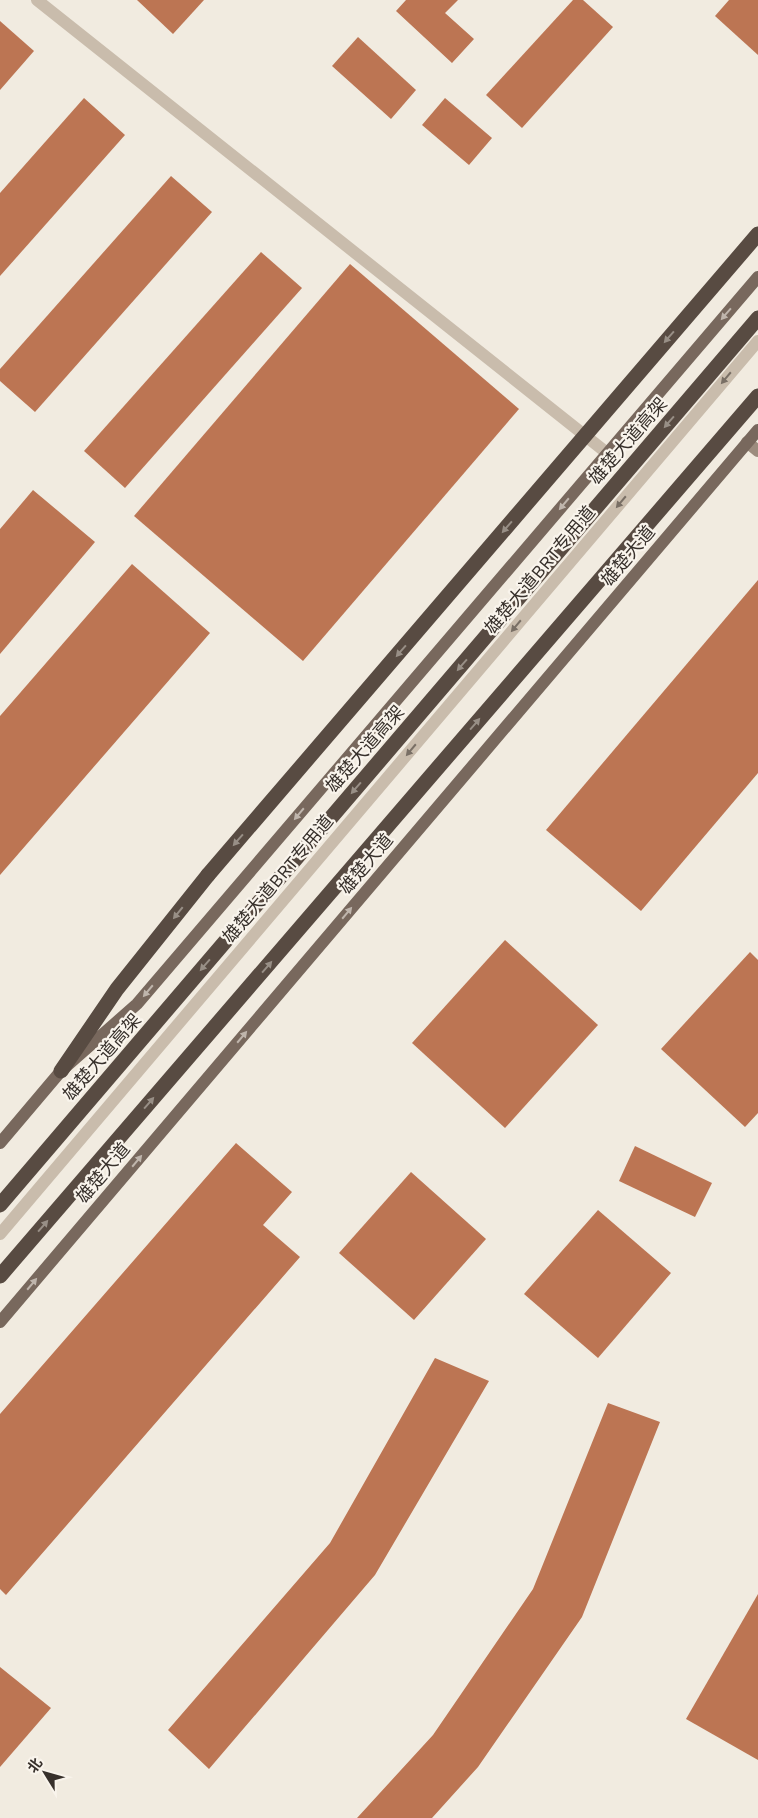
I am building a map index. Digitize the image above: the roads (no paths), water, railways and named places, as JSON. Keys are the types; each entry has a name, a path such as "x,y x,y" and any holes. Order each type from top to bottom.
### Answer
{"highway":[{"path":"60,1071 117,989 208,875 758,234"},
{"name":"雄楚大道高架","path":"0,1205 758,318"},
{"path":"0,1276 758,396"}],"main road":[{"path":"0,1143 60,1071 137,1004 758,277"},
{"name":"雄楚大道","path":"0,1322 758,430"},
{"path":"748,442 758,451"}],"street":[{"path":"37,0 608,453"},
{"name":"雄楚大道BRT专用道","path":"0,1234 758,341"}]}
